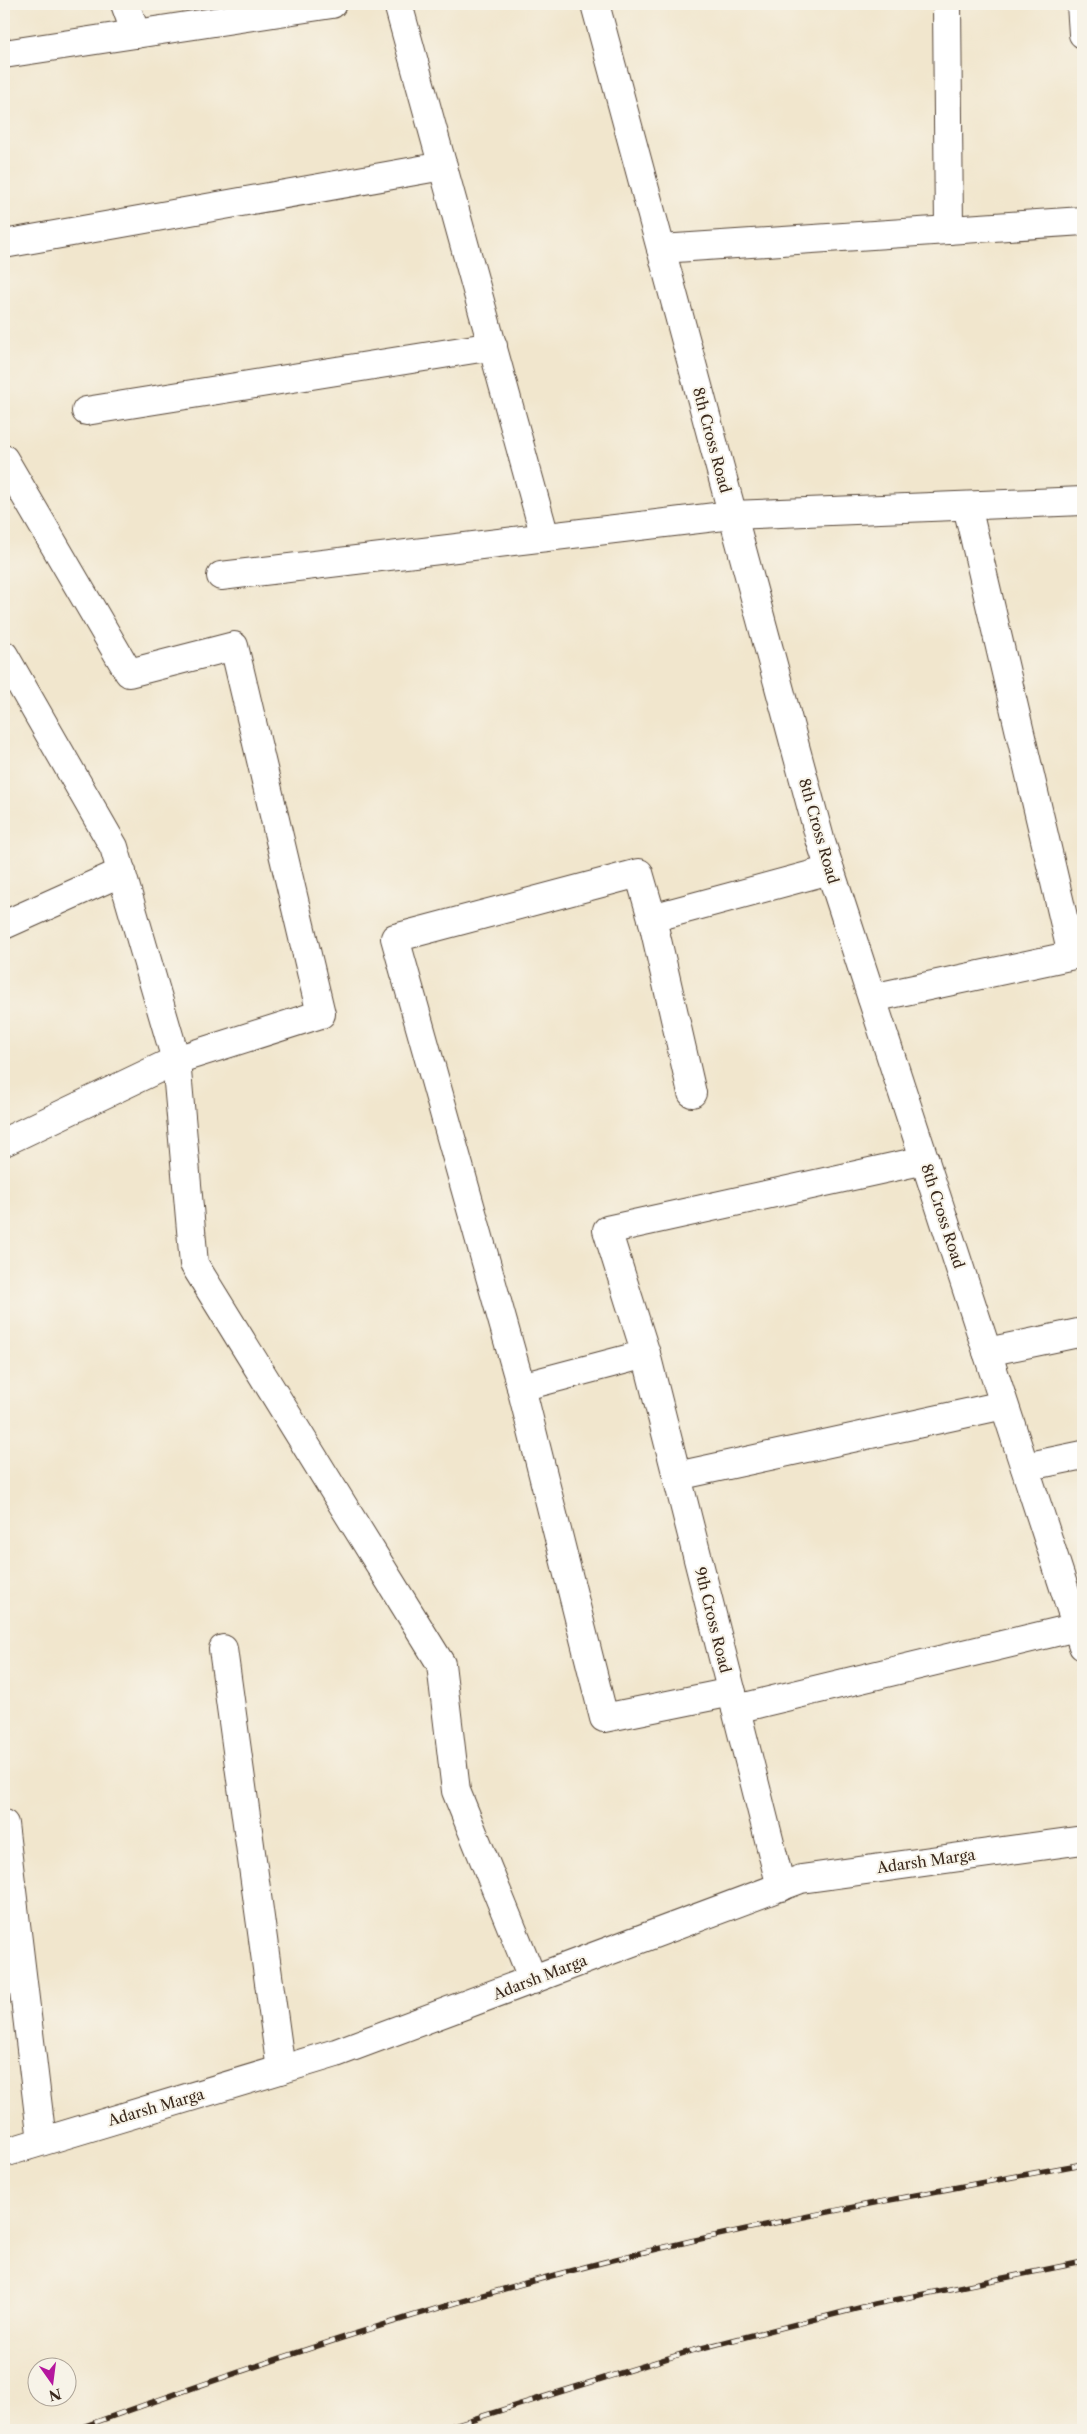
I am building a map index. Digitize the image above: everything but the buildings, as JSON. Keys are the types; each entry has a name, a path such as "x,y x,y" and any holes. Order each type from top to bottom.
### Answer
{"street":[{"path":"125,4 136,34"},
{"path":"4,54 136,34 288,7 332,4"},
{"path":"398,4 545,537"},
{"name":"8th Cross Road","path":"595,4 732,515 830,870 1080,1636"},
{"path":"947,4 949,230"},
{"path":"1081,4 1083,34"},
{"path":"4,244 443,166"},
{"path":"661,249 1083,221"},
{"path":"86,412 493,346"},
{"path":"4,459 129,672 234,646 321,1014 176,1060 4,1142"},
{"path":"221,576 732,515 1083,501"},
{"path":"872,998 1078,954 967,506"},
{"path":"4,655 114,847 122,872 176,1060 194,1264 441,1664 456,1792 533,1980"},
{"path":"652,918 830,870"},
{"path":"4,925 122,872"},
{"path":"692,1093 652,918 639,873 394,938 521,1387 604,1718 734,1701 1080,1636"},
{"name":"9th Cross Road","path":"781,1887 646,1354 607,1230 925,1160"},
{"path":"987,1352 1083,1332"},
{"path":"521,1387 646,1354"},
{"path":"677,1476 1004,1405"},
{"path":"1025,1467 1083,1455"},
{"path":"223,1649 281,2070"},
{"path":"4,1824 42,2141"},
{"name":"Adarsh Marga","path":"4,2153 336,2054 801,1879 1083,1840"}],"railway":[{"path":"74,2430 226,2376 380,2326 612,2260 789,2220 1083,2164"},
{"path":"438,2430 694,2350 875,2304 1083,2262"}]}
